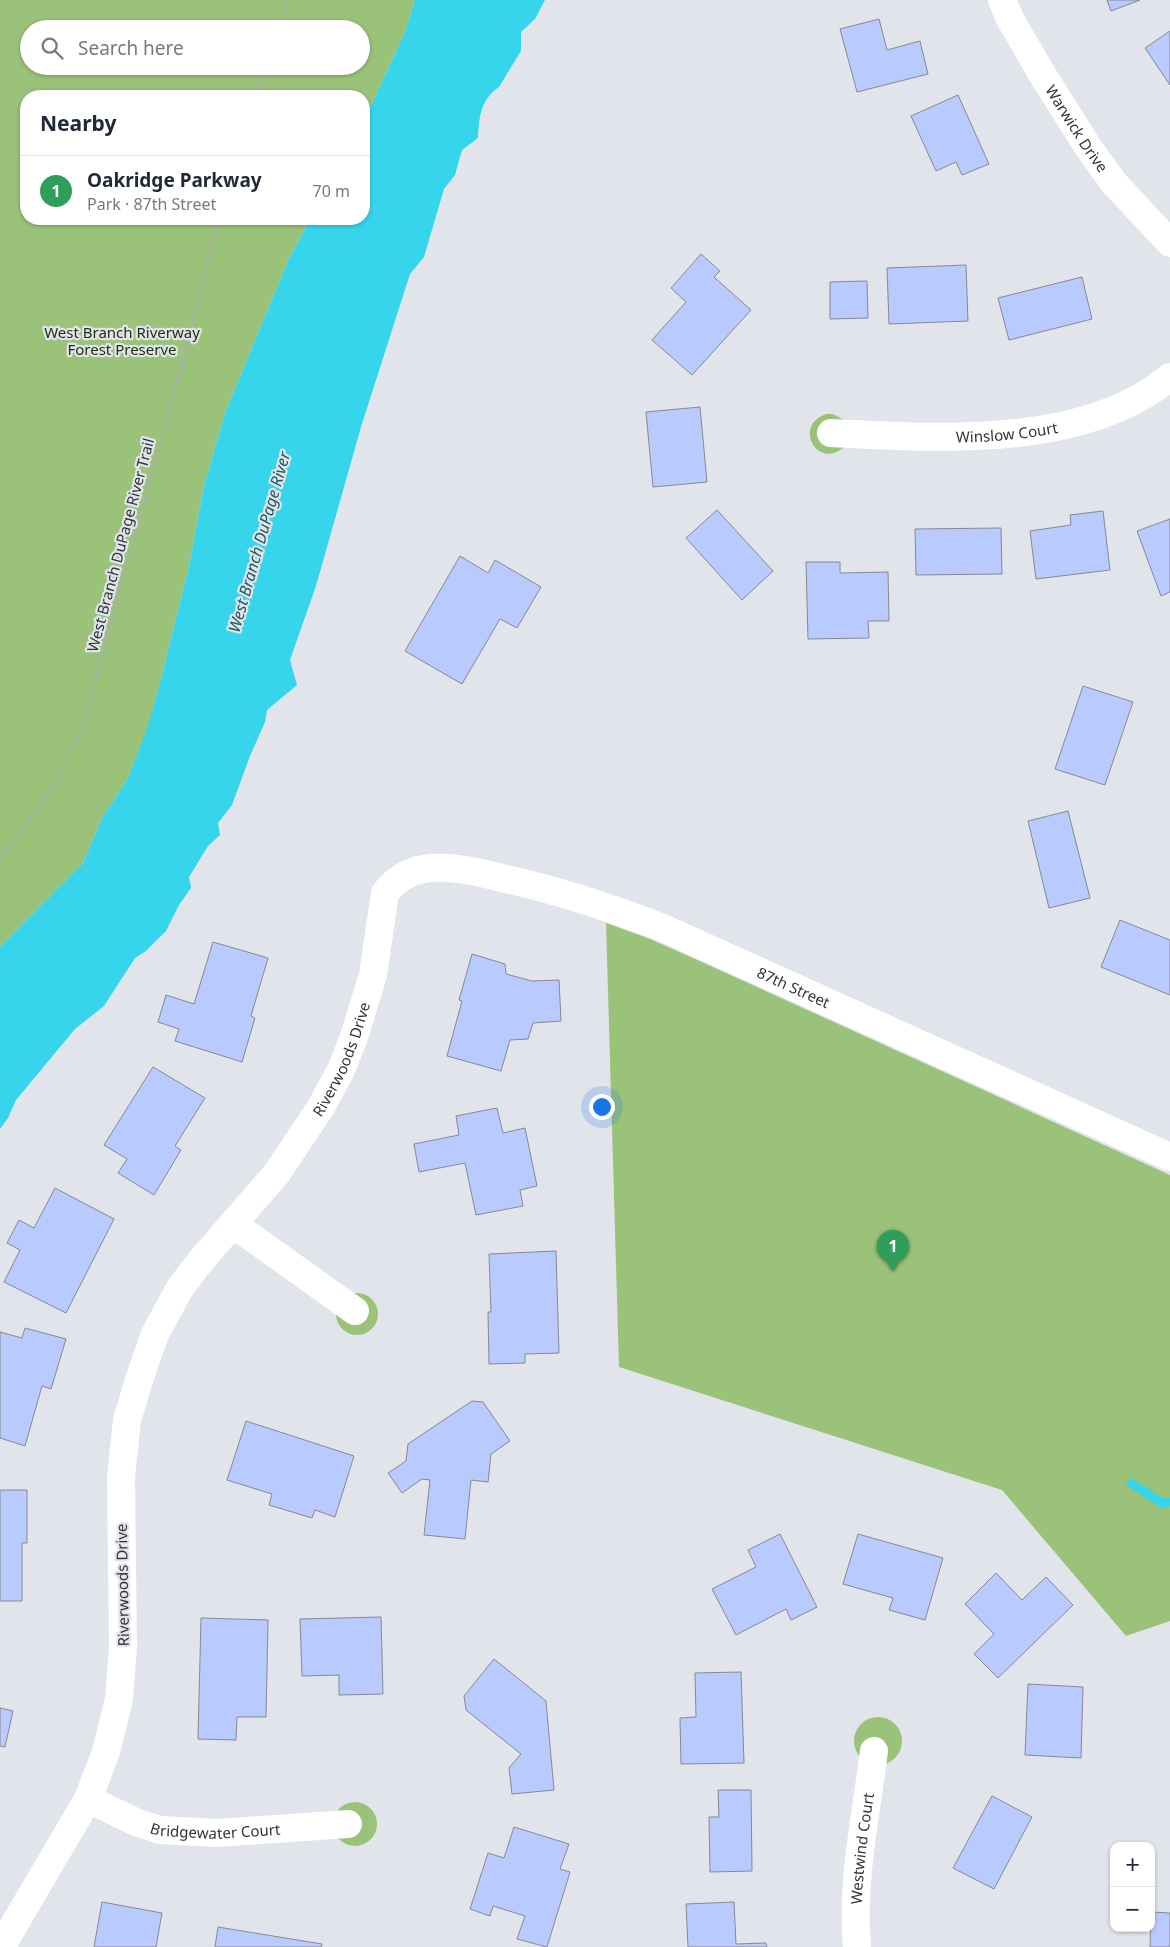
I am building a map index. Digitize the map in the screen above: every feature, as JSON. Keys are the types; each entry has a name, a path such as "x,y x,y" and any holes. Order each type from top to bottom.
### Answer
{"street":[{"name":"Warwick Drive","path":"1002,0 1010,19 1042,74 1088,146 1114,183 1170,243"},
{"name":"Winslow Court","path":"831,433 969,436 1039,431 1095,417 1132,401 1170,377"},
{"name":"87th Street","path":"404,875 422,869 450,868 552,889 612,908 672,932 1170,1157"},
{"name":"Riverwoods Drive","path":"1,1947 88,1799 106,1752 119,1699 123,1648 121,1478 127,1420 140,1377 159,1326 180,1288 276,1173 321,1107 341,1070 354,1037 373,976 385,893 392,884 404,875"},
{"path":"233,1224 355,1311"},
{"name":"Westwind Court","path":"857,1947 855,1921 858,1869 874,1751"},
{"name":"Bridgewater Court","path":"88,1799 138,1823 160,1830 216,1833 348,1824"}],"path":[{"path":"282,20 288,0"},
{"path":"259,90 263,75"},
{"name":"West Branch DuPage River Trail","path":"0,858 42,805 82,729 187,346 216,225"}],"green space":[{"name":"West Branch Riverway Forest Preserve","path":"0,0 415,0 405,32 370,108 370,90 20,90 20,225 307,225 288,261 225,413 204,486 189,566 149,726 128,778 102,818 83,863 0,947"},
{"path":"827,414 833,414 844,420 844,447 834,453 825,453 818,450 812,443 810,435 811,427 817,419"},
{"path":"606,923 650,939 704,963 1170,1175 1170,1621 1126,1636 1002,1490 619,1367"},
{"path":"361,1293 369,1296 375,1302 378,1314 375,1326 369,1332 353,1335 345,1332 339,1326 336,1310 339,1302 345,1296"},
{"path":"878,1717 887,1719 895,1724 900,1732 902,1741 900,1750 895,1758 887,1763 878,1765 869,1763 861,1758 856,1750 854,1741 856,1732 861,1724 869,1719"},
{"path":"355,1802 367,1806 373,1812 377,1824 373,1836 367,1842 355,1846 343,1842 337,1836 333,1824 337,1812 343,1806"}],"water":[{"name":"West Branch DuPage River","path":"415,0 545,0 535,19 521,32 521,51 499,87 484,104 480,117 478,138 462,150 455,175 444,189 424,257 410,274 361,427 316,586 290,660 297,685 267,710 265,722 232,805 218,823 220,835 208,846 189,877 191,888 179,905 166,931 146,951 135,958 104,1006 75,1029 16,1100 8,1118 0,1129 0,947 83,863 102,818 128,778 148,726 162,675 189,566 204,486 225,413 288,261 307,225 370,225 370,108 405,32"}],"building":[{"path":"1107,0 1140,0 1111,11"},
{"path":"879,19 887,50 920,41 928,74 857,92 840,29"},
{"path":"1170,31 1170,85 1145,48"},
{"path":"958,95 989,164 962,175 956,162 936,171 911,116"},
{"path":"701,254 720,271 714,277 751,310 692,375 652,340 686,302 671,288"},
{"path":"966,265 968,321 889,324 887,268"},
{"path":"1082,277 1092,319 1009,340 998,298"},
{"path":"867,281 868,318 830,319 830,282"},
{"path":"700,407 707,482 653,487 646,412"},
{"path":"717,510 773,571 742,600 686,538"},
{"path":"1103,511 1110,570 1036,579 1030,531 1071,525 1070,515"},
{"path":"1170,519 1170,592 1161,596 1137,531"},
{"path":"1001,528 1002,574 916,575 915,529"},
{"path":"460,556 488,573 495,560 541,587 517,628 500,619 462,684 405,651"},
{"path":"806,562 840,562 840,573 888,572 889,621 868,621 869,638 808,639"},
{"path":"1083,686 1133,702 1105,785 1055,769"},
{"path":"1068,811 1090,898 1049,908 1028,821"},
{"path":"1120,920 1170,940 1170,995 1101,967"},
{"path":"213,942 268,958 251,1016 255,1018 242,1062 175,1041 179,1029 158,1022 166,995 194,1004"},
{"path":"472,954 505,964 506,974 532,981 559,980 561,1021 533,1023 528,1039 510,1040 501,1071 447,1056 462,1001 459,1000"},
{"path":"153,1067 205,1098 175,1146 181,1150 154,1195 118,1173 127,1159 104,1145"},
{"path":"497,1108 503,1133 525,1128 537,1186 520,1190 523,1206 476,1215 465,1163 419,1172 414,1144 459,1135 456,1116"},
{"path":"55,1188 114,1219 66,1313 4,1282 20,1250 7,1243 19,1220 34,1228"},
{"path":"556,1251 559,1353 525,1354 525,1363 489,1364 488,1312 491,1312 489,1254"},
{"path":"25,1328 66,1339 51,1389 42,1386 25,1446 0,1438 0,1332 22,1338"},
{"path":"472,1401 483,1402 510,1441 491,1454 488,1482 471,1480 465,1539 424,1535 430,1480 422,1479 402,1493 388,1473 406,1461 408,1444"},
{"path":"246,1421 354,1456 335,1517 315,1510 312,1518 269,1505 272,1494 227,1480"},
{"path":"0,1490 27,1490 27,1543 22,1543 22,1601 0,1601"},
{"path":"780,1534 817,1607 791,1620 786,1609 736,1635 712,1589 756,1567 748,1550"},
{"path":"858,1534 943,1558 925,1620 889,1610 893,1598 843,1584"},
{"path":"996,1573 1022,1600 1046,1577 1073,1605 998,1678 974,1654 994,1634 965,1604"},
{"path":"381,1617 383,1694 339,1695 339,1675 302,1676 300,1619"},
{"path":"201,1618 268,1620 266,1717 237,1717 236,1740 198,1739"},
{"path":"494,1659 546,1701 554,1790 512,1794 509,1768 521,1754 466,1710 464,1696"},
{"path":"741,1672 744,1763 681,1764 680,1718 696,1717 695,1673"},
{"path":"1028,1684 1083,1687 1081,1758 1025,1755"},
{"path":"0,1708 13,1711 5,1747 0,1746"},
{"path":"718,1790 751,1790 752,1871 710,1872 709,1817 719,1817"},
{"path":"992,1796 1032,1817 994,1889 953,1868"},
{"path":"514,1827 569,1844 560,1869 570,1872 547,1947 517,1939 525,1916 493,1906 490,1916 470,1909 488,1853 504,1858"},
{"path":"102,1902 162,1913 156,1947 94,1947"},
{"path":"734,1902 736,1944 766,1943 767,1947 688,1947 686,1904"},
{"path":"1155,1912 1170,1913 1170,1947 1150,1947 1150,1932 1155,1932"},
{"path":"218,1927 322,1944 321,1947 215,1947"}],"waterway":[{"path":"1131,1483 1162,1503 1170,1502"}],"place":[{"name":"Oakridge Parkway","path":"893,1271"}]}
